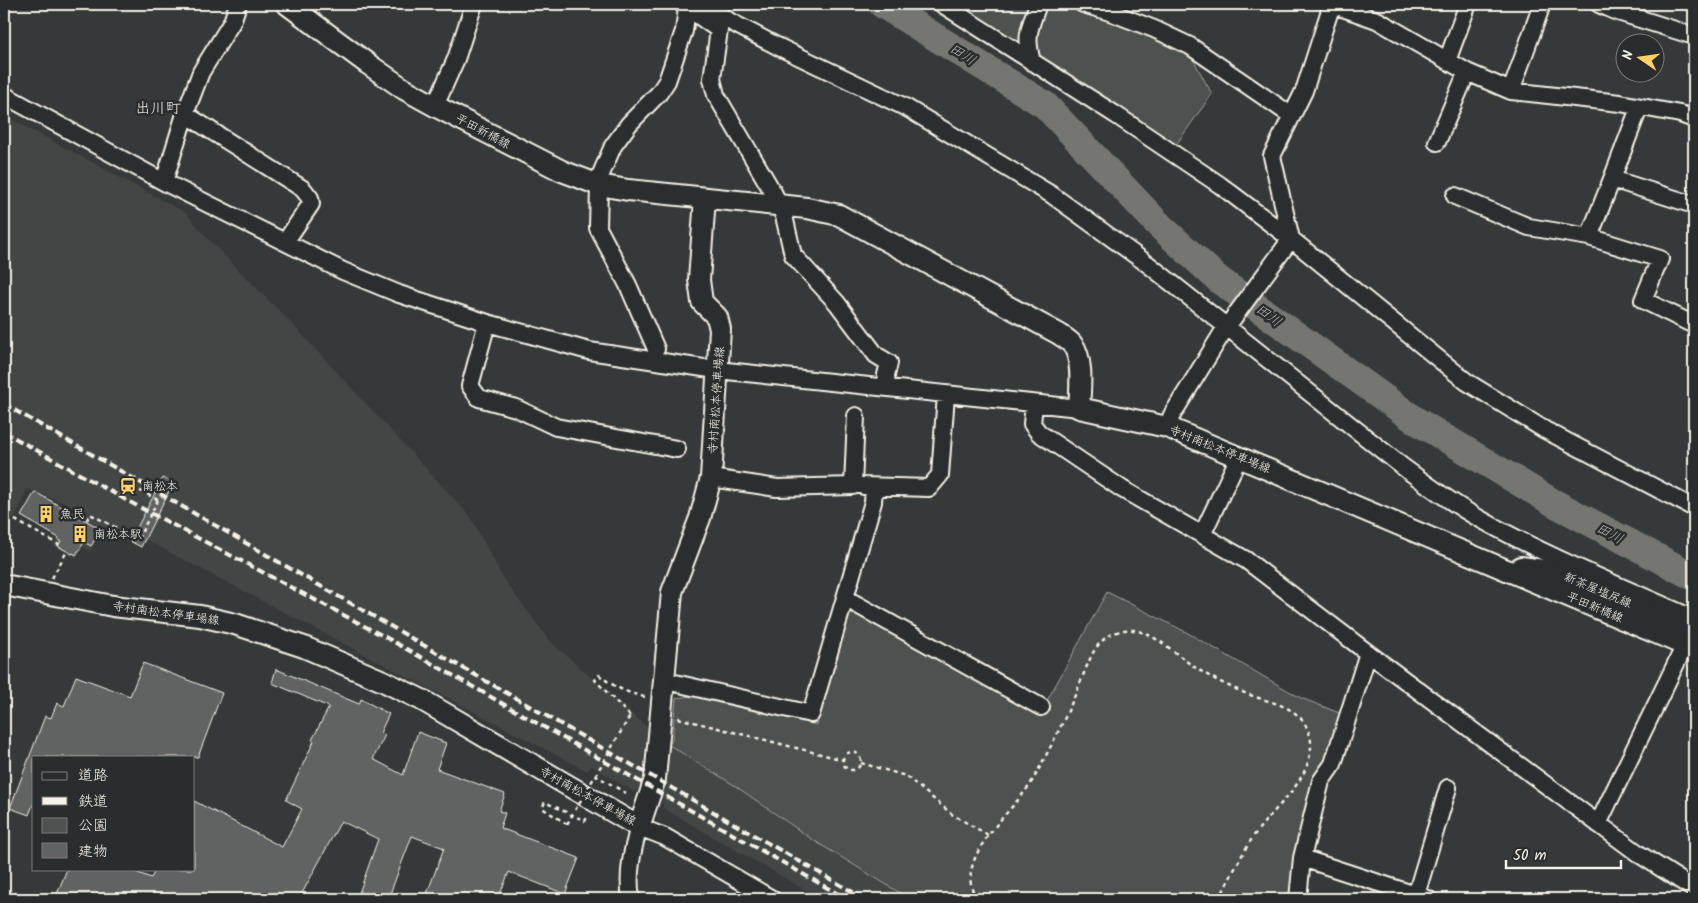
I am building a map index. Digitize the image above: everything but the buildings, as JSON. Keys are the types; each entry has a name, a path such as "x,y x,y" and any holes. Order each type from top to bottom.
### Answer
{"main road":[{"name":"平田新橋線","path":"287,4 404,89 540,161 599,185 663,195 705,198"},
{"path":"705,198 807,208 840,215 1059,334 1073,344 1078,359 1080,383 1079,408"},
{"name":"寺村南松本停車場線","path":"4,585 113,606 200,616 235,624 304,647 422,700 639,827 655,779 672,592 700,518 711,478 720,329 717,317 702,302 699,280 705,198"},
{"name":"寺村南松本停車場線","path":"1079,408 1167,427 1496,565"},
{"name":"新茶屋塩尻線","path":"1496,565 1550,571 1568,577 1691,642"}],"street":[{"path":"164,182 185,114 201,72 232,22 238,4"},
{"path":"435,106 456,59 474,4"},
{"path":"705,4 729,21 777,46 907,108 1037,186 1229,324 1395,462 1466,510 1540,550 1694,618"},
{"path":"942,4 1220,185 1467,382 1545,430 1694,508"},
{"path":"1032,62 1027,33 1038,4"},
{"path":"1083,4 1119,15 1190,46 1292,116"},
{"path":"1167,427 1177,407 1223,332 1290,241 1272,156 1304,91 1332,4 1377,20 1467,72 1512,90 1620,103 1680,114 1694,119"},
{"path":"1447,61 1468,4"},
{"path":"1599,4 1614,11 1694,36"},
{"path":"656,349 628,285 598,228 599,185 613,146 629,124 659,93 667,81 684,31 685,6"},
{"path":"685,6 719,30 712,79 716,95 779,205 784,216 793,255 837,303 876,355 889,363 886,375 886,388"},
{"path":"1512,90 1540,10"},
{"path":"1437,142 1467,72"},
{"path":"4,94 164,182 343,271 399,294 487,323 589,351 717,370 1079,408"},
{"path":"1589,237 1639,108"},
{"path":"185,114 303,189 310,198 310,204 285,242"},
{"path":"1612,179 1694,205"},
{"path":"1455,196 1529,227 1589,237 1660,259 1643,300 1694,325"},
{"path":"487,323 470,386 479,398 516,408 556,427 678,449"},
{"path":"711,478 777,488 853,486 929,488 940,475 946,395"},
{"path":"1034,404 1032,424 1039,433 1122,489 1246,560 1598,824 1639,854 1694,888"},
{"path":"853,486 856,416"},
{"path":"1202,535 1239,456"},
{"path":"664,683 675,683 811,714 873,502 874,487"},
{"path":"845,598 1041,707"},
{"path":"1598,824 1691,642"},
{"path":"1298,899 1302,858 1321,780 1333,764 1368,653"},
{"path":"1302,858 1422,897 1448,788"},
{"path":"631,899 629,886 631,855 639,827 665,837 772,899"}],"path":[{"path":"87,520 90,514 138,538 158,500 133,487"},
{"path":"4,523 8,516 59,545"},
{"path":"51,579 67,551"},
{"path":"977,899 973,894 970,878 972,865 978,851 988,835 1026,790 1043,761 1074,698 1094,650 1107,636 1125,630 1142,632 1160,642 1218,682 1274,702 1295,713 1306,725 1311,736 1311,753 1307,770 1257,832 1219,899"},
{"path":"585,821 546,802 542,808 567,824 595,775 630,716 595,680 599,675 627,693 645,697"},
{"path":"672,716 844,760"},
{"path":"854,752 861,758 861,763 858,768 852,770 847,768 844,760 848,753 854,752"},
{"path":"861,763 906,776 953,815 988,835"},
{"path":"595,775 626,793"}],"shaded area":[{"path":"4,115 186,213 209,240 294,326 470,516 504,580 549,640 654,733 644,786 634,792 592,766 587,771 146,540 141,548 104,529 90,551 83,547 76,558 53,545 76,507 27,489 15,518 6,513 4,516"},
{"path":"669,745 734,785 813,840 910,899 821,899 663,808 661,797"}],"green space":[{"path":"952,4 1034,4 1024,50"},
{"path":"1041,4 1077,4 1188,50 1212,94 1173,149 1038,60 1034,52"},
{"path":"1107,592 1186,632 1301,698 1342,714 1292,899 910,899 813,840 734,785 669,745 672,740 676,698 693,696 817,725 850,614 854,610 1039,715"}],"waterway":[{"name":"田川","path":"882,4 1045,105 1160,226 1219,280 1415,420 1554,503 1694,577"}],"railway":[{"path":"4,404 865,899"},
{"path":"4,432 126,500 387,638 847,899"}],"place":[{"name":"南松本","path":"128,486"},
{"name":"魚民","path":"46,514"},
{"name":"南松本駅","path":"80,534"}],"district":[{"name":"出川町","path":"158,108"}]}
